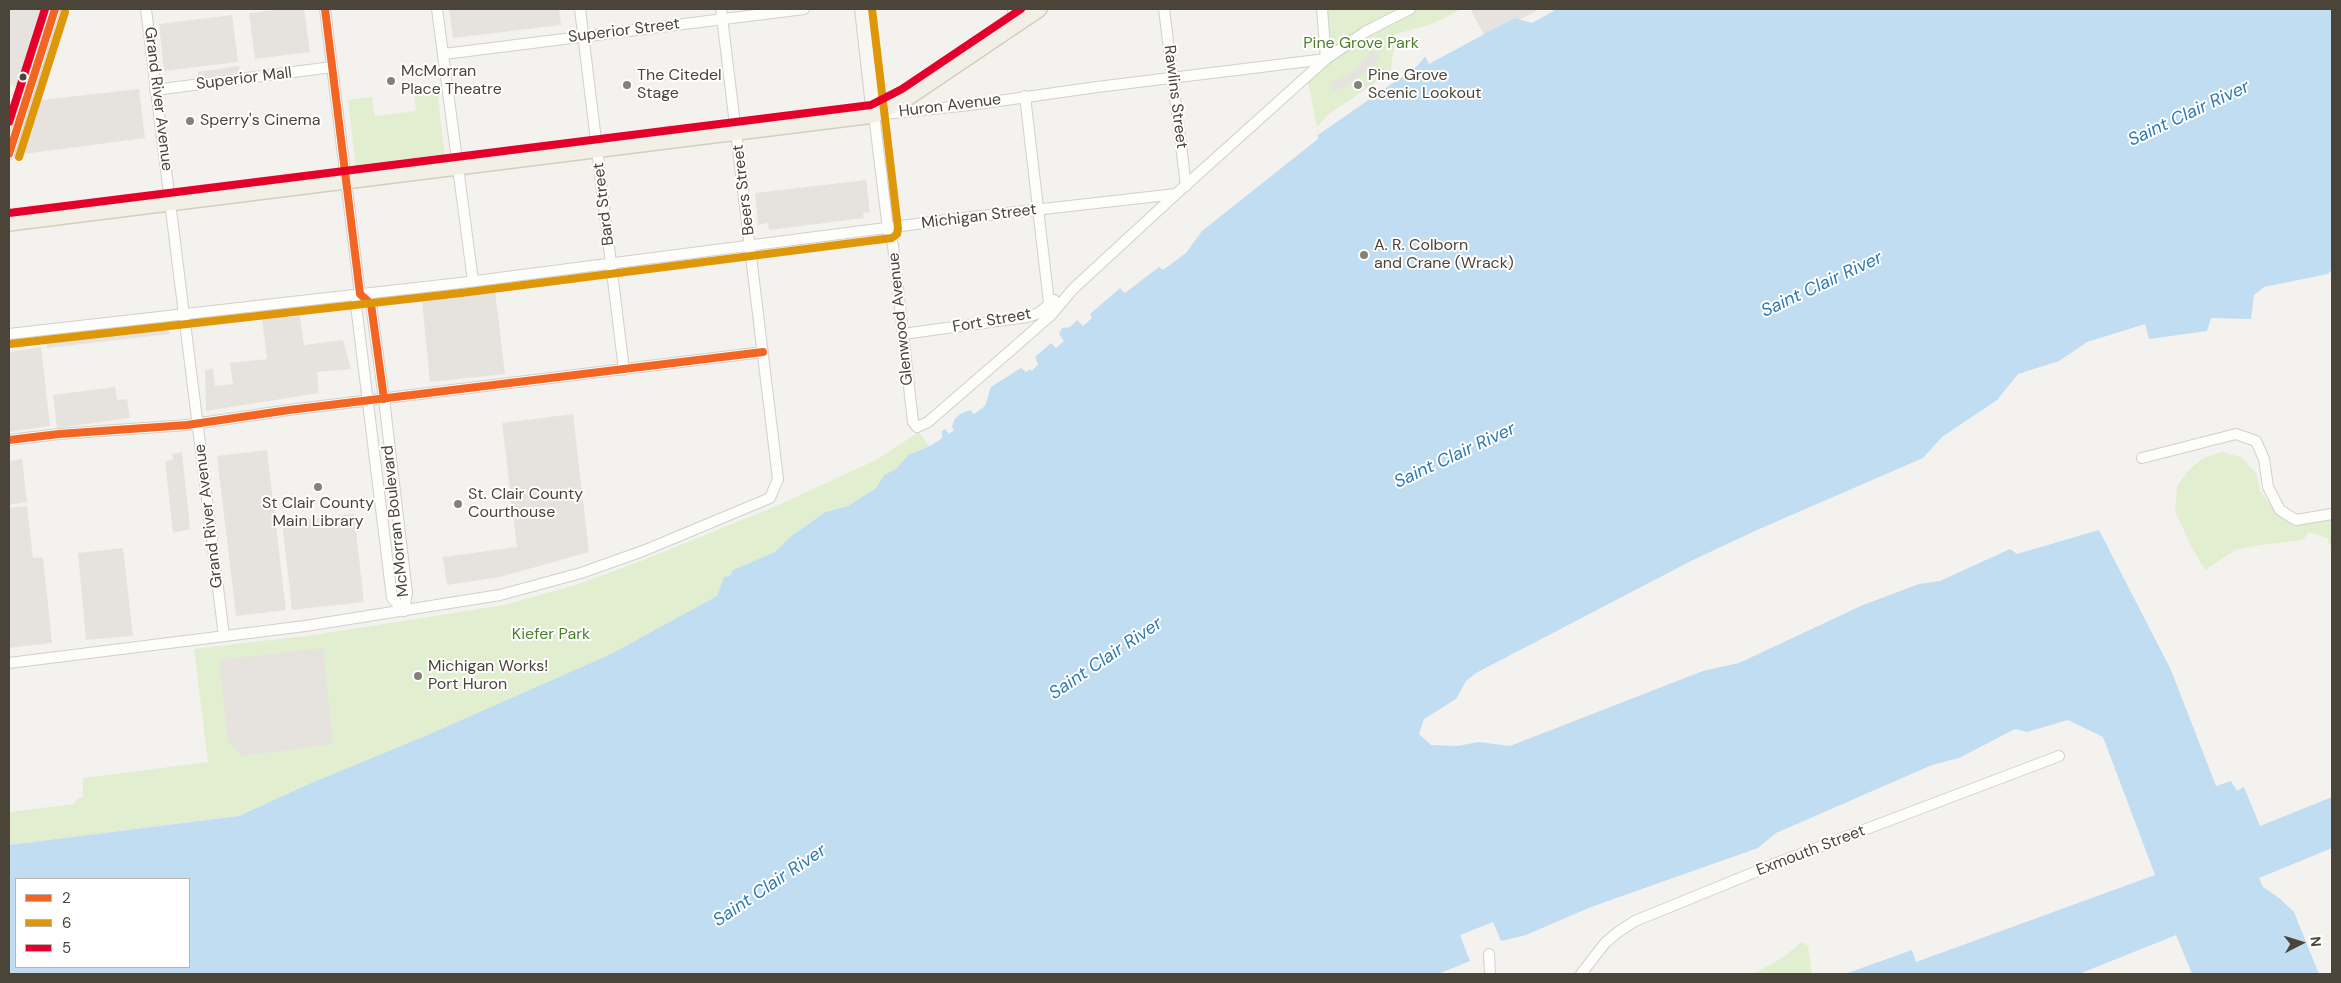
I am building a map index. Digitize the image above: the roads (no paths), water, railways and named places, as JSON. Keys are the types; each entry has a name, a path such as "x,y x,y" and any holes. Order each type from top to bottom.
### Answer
{"main road":[{"path":"874,115 907,98 1039,9"},
{"name":"Huron Avenue","path":"9,222 346,182 874,115"}],"street":[{"path":"9,154 55,9"},
{"name":"Grand River Avenue","path":"146,9 224,636"},
{"name":"McMorran Boulevard","path":"325,9 360,294 356,305 392,598 404,610"},
{"path":"437,9 473,281"},
{"name":"Bard Street","path":"580,9 624,370"},
{"name":"Superior Street","path":"444,54 584,36 721,14 804,9"},
{"name":"Glenwood Avenue","path":"862,9 888,229 893,245 913,422 917,427 928,422 1050,315 1073,289"},
{"path":"1012,9 1015,26"},
{"name":"Rawlins Street","path":"1164,9 1186,186"},
{"path":"1322,9 1326,59"},
{"path":"1073,289 1326,59 1365,32 1410,9"},
{"name":"Beers Street","path":"404,610 500,595 581,573 764,501 770,498 775,489 778,479 721,14"},
{"name":"Huron Avenue","path":"874,115 970,105 1024,96 1326,59"},
{"name":"Superior Mall","path":"155,90 332,68"},
{"path":"1024,96 1050,303"},
{"name":"Michigan Street","path":"9,334 473,281 1039,209 1176,194"},
{"name":"Fort Street","path":"903,334 1027,317 1039,312 1073,289"},
{"name":"McMorran Boulevard","path":"360,294 370,304 384,399 407,593 404,610"},
{"path":"9,440 59,434 187,425 367,400 763,352"},
{"path":"2142,458 2236,434 2256,442 2264,459 2268,487 2280,510 2296,520 2332,514"},
{"path":"9,664 305,626 404,610"},
{"name":"Exmouth Street","path":"1581,974 1604,944 1635,921 1782,861 2059,756"},
{"path":"1489,954 1490,974"}],"water":[{"name":"Saint Clair River","path":"1557,9 2332,9 2332,269 2328,274 2264,287 2254,295 2251,319 2211,318 2207,331 2149,339 2145,324 2087,342 2059,361 2018,374 1997,400 1942,437 1923,458 1757,530 1691,561 1476,673 1466,681 1456,699 1424,719 1419,734 1431,745 1457,746 1479,742 1510,746 1703,671 1739,663 1863,605 1919,584 1940,581 2010,549 2017,554 2099,530 2171,670 2216,786 2231,781 2237,791 2244,787 2260,826 2332,797 2332,848 2259,878 2263,887 2294,912 2319,974 2192,974 2176,935 2079,974 1845,974 1912,950 1916,962 2155,875 2103,737 2068,720 2027,732 2015,729 1959,758 1932,765 1776,833 1758,848 1591,907 1526,935 1501,941 1493,922 1460,935 1470,961 1438,974 9,974 9,845 239,816 311,783 423,737 611,654 717,596 724,577 730,576 733,570 775,552 790,537 825,512 848,506 876,488 884,475 896,469 908,455 932,445 942,438 942,431 945,429 949,434 954,430 952,427 954,420 960,414 970,410 974,414 985,406 991,387 1021,368 1026,372 1030,369 1032,371 1038,364 1035,357 1051,343 1056,348 1064,341 1059,334 1062,328 1070,327 1077,320 1083,326 1092,318 1090,314 1120,288 1125,293 1159,267 1163,270 1186,253 1202,231 1318,139 1317,127 1331,116 1424,54 1429,64 1514,18 1532,23"}],"place":[{"name":"McMorran Place Theatre","path":"391,81"},
{"name":"The Citedel Stage","path":"627,85"},
{"name":"Pine Grove Scenic Lookout","path":"1358,85"},
{"name":"Sperry's Cinema","path":"190,121"},
{"name":"A. R. Colborn and Crane (Wrack)","path":"1364,255"},
{"name":"St Clair County Main Library","path":"318,487"},
{"name":"St. Clair County Courthouse","path":"458,504"},
{"name":"Michigan Works! Port Huron","path":"418,676"}],"park label":[{"name":"Pine Grove Park","path":"1361,44"},
{"name":"Kiefer Park","path":"551,635"}]}
